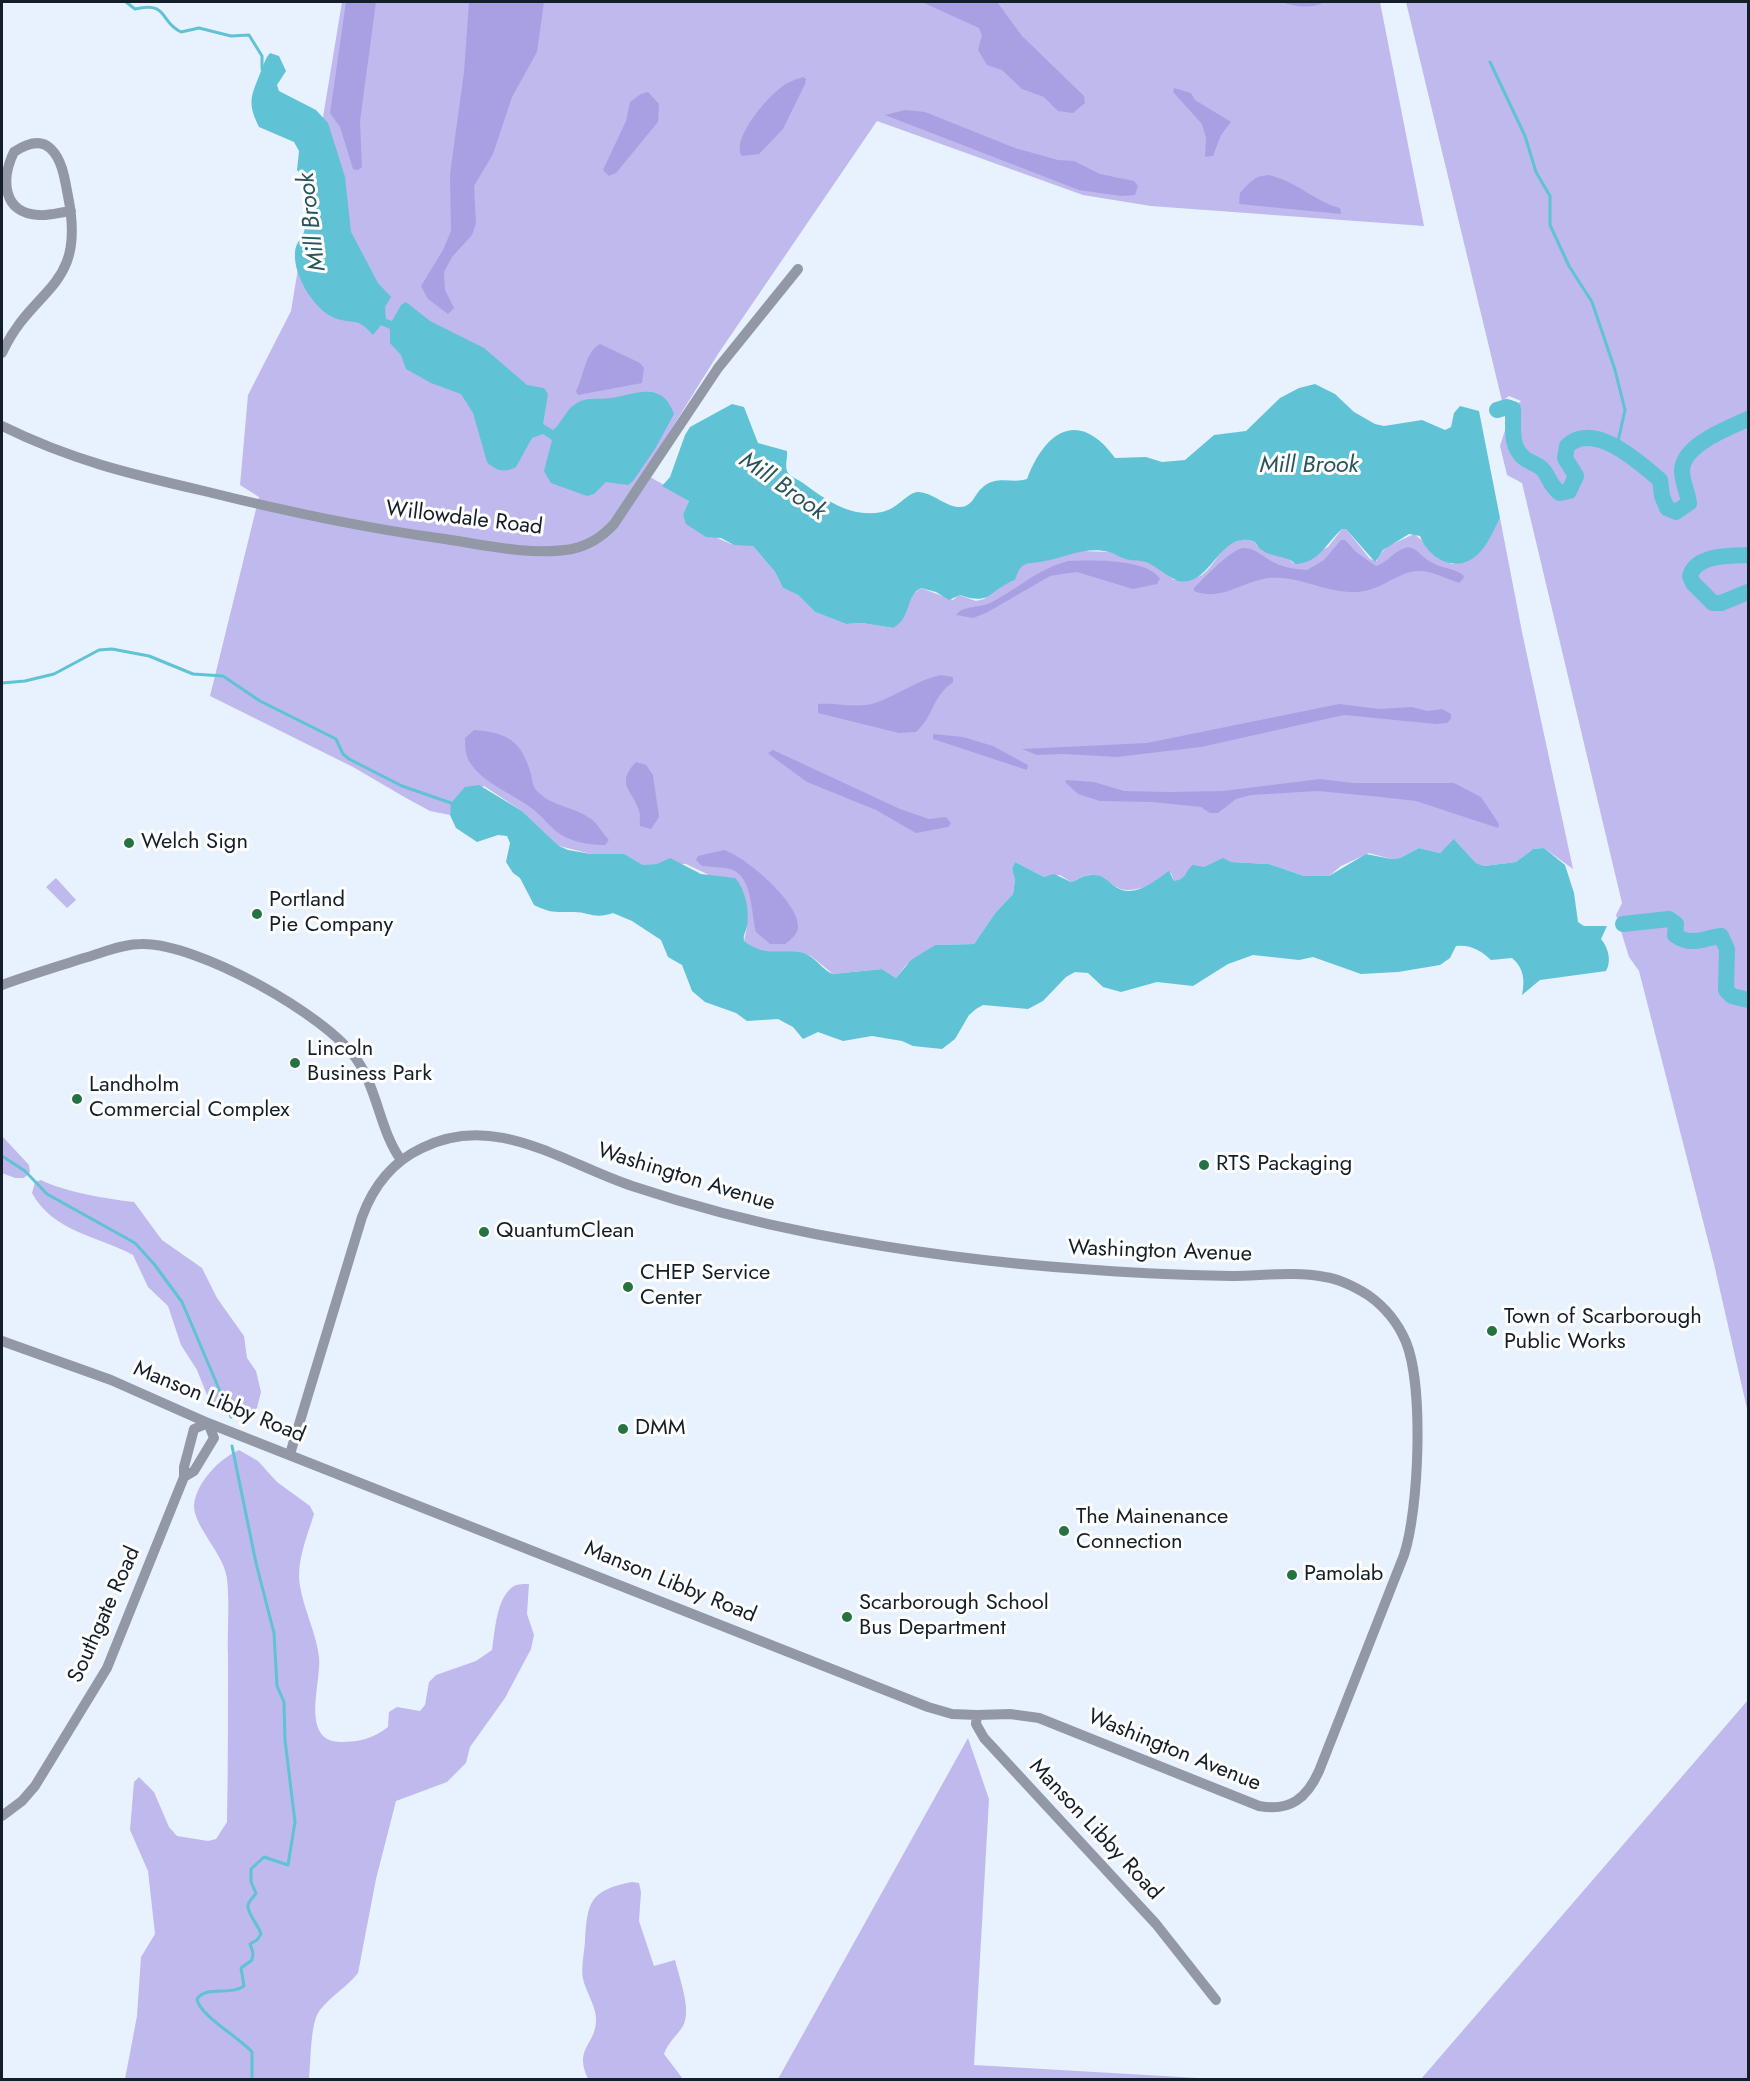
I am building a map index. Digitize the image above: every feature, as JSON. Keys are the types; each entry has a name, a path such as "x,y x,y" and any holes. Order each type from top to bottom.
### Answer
{"street":[{"path":"2,353 8,339 51,289 66,267 73,244 71,211 63,172 53,151 48,146 34,143 14,152 6,182 8,195 15,206 23,212 40,215 71,211"},
{"name":"Willowdale Road","path":"2,426 41,445 85,462 306,515 464,542 534,549 571,549 597,540 614,524 718,368 798,269"},
{"path":"2,985 115,948 141,944 174,948 219,964 278,996 353,1054 366,1077 393,1148 401,1160"},
{"name":"Washington Avenue","path":"290,1454 364,1211 377,1185 401,1160 440,1139 466,1134 495,1134 518,1140 610,1178 665,1197 816,1234 942,1254 1069,1268 1153,1274 1327,1277 1357,1289 1385,1309 1405,1340 1413,1368 1416,1463 1413,1522 1404,1555 1319,1771 1304,1796 1285,1807 1259,1806 1039,1718 1010,1714 977,1715"},
{"name":"Manson Libby Road","path":"2,1341 111,1380 208,1423 928,1707 952,1714 977,1715 978,1730 984,1738 1156,1924 1216,2000"},
{"name":"Southgate Road","path":"2,1815 22,1801 35,1786 107,1668 184,1478 184,1467 194,1429 208,1423 214,1438 194,1471 184,1478"}],"shaded area":[{"path":"342,2 1380,2 1424,226 1151,206 1083,195 877,121 718,354 644,473 689,501 683,514 705,530 732,544 753,546 775,572 783,588 798,595 815,612 846,624 862,623 893,628 911,596 921,588 953,600 959,595 976,601 984,599 995,588 1015,580 1016,571 1025,563 1044,561 1082,551 1109,552 1130,560 1141,560 1159,568 1174,580 1202,575 1229,545 1237,541 1255,542 1257,546 1286,557 1293,563 1328,547 1342,529 1346,529 1370,559 1377,561 1377,557 1388,546 1414,534 1451,564 1468,559 1475,554 1486,542 1500,518 1573,869 1544,848 1533,849 1516,862 1484,866 1476,863 1455,840 1440,853 1419,848 1400,858 1391,859 1369,853 1341,866 1329,876 1304,876 1269,864 1230,862 1223,859 1177,881 1174,881 1171,873 1148,886 1127,890 1094,875 1071,882 1060,875 1044,877 1015,862 1012,869 1015,880 1013,894 996,912 974,944 935,945 906,965 896,978 882,969 833,974 811,956 799,952 781,953 755,950 744,941 747,927 746,906 707,874 686,864 643,865 623,854 591,854 559,846 522,811 484,786 452,803 450,815 430,811 353,767 210,696 259,497 240,485 248,395 291,311"},
{"path":"346,2 376,2 360,121 362,167 358,170 353,169 340,127 330,113"},
{"path":"469,2 544,2 537,52 512,97 493,154 474,186 476,223 472,235 452,257 444,272 445,290 454,308 448,314 428,299 421,286 443,250 451,231 450,174 464,72"},
{"path":"922,2 997,2 1022,36 1084,96 1085,103 1073,113 1058,111 1044,97 1022,89 1002,70 987,65 978,50 982,35 979,28"},
{"path":"1281,2 1325,2 1314,6 1303,6"},
{"path":"1406,2 1748,2 1748,1413 1714,1264 1639,971 1629,957 1616,915 1622,903 1522,483 1507,475 1500,446 1508,421 1514,415 1516,405 1521,401 1509,396 1502,401"},
{"path":"803,77 806,79 805,84 783,129 759,154 742,156 741,140 758,111 781,88"},
{"path":"1174,88 1191,93 1195,100 1231,122 1221,135 1213,156 1205,157 1206,138 1202,124 1173,92"},
{"path":"648,92 659,104 658,122 616,173 609,176 603,170 626,121 630,102"},
{"path":"905,110 925,112 1015,148 1058,160 1074,161 1100,174 1134,181 1138,186 1135,195 1121,196 1079,190 885,115"},
{"path":"1268,175 1288,182 1323,202 1340,208 1341,214 1239,204 1240,193 1249,183 1255,178"},
{"path":"600,344 640,363 644,368 642,383 578,395 576,391 587,359"},
{"path":"1341,540 1345,540 1356,552 1376,566 1405,548 1412,548 1434,564 1464,576 1459,583 1429,572 1411,572 1361,592 1340,591 1279,578 1259,580 1223,593 1204,594 1194,591 1194,588 1219,564 1240,549 1253,550 1283,566 1307,570 1324,560"},
{"path":"1068,561 1131,564 1144,567 1160,579 1157,584 1133,589 1077,572 1050,576 986,613 973,618 956,615 968,608 986,605 1045,570"},
{"path":"941,675 953,677 953,682 940,695 927,719 916,732 899,733 818,713 818,704 868,705 924,680"},
{"path":"1339,704 1380,709 1411,707 1428,711 1442,709 1451,714 1451,719 1447,723 1436,724 1344,715 1201,747 1117,757 1037,755 1022,749 1147,743"},
{"path":"474,730 496,733 512,740 523,753 537,791 549,800 578,811 591,819 609,840 605,845 575,841 565,837 555,831 530,807 483,777 471,764 466,751 465,738"},
{"path":"933,734 963,737 993,746 1028,765 1027,770 933,739"},
{"path":"773,750 900,809 929,819 946,817 951,823 948,827 916,833 876,810 807,782 768,753"},
{"path":"636,762 646,765 653,775 659,817 651,829 640,826 637,804 627,788 626,777"},
{"path":"1320,779 1353,783 1454,783 1481,797 1499,824 1498,828 1416,801 1381,797 1318,791 1251,795 1236,799 1218,813 1210,813 1201,807 1152,802 1100,801 1078,794 1065,782 1067,780 1094,782 1124,791 1169,792 1223,791"},
{"path":"724,850 757,870 789,904 798,928 794,936 785,944 770,944 756,932 750,896 738,873 727,868 702,866 696,860 698,856"},
{"path":"56,878 76,900 67,908 46,887"},
{"path":"2,1136 29,1165 30,1172 24,1178 15,1178 2,1173"},
{"path":"41,1180 74,1191 134,1202 162,1240 202,1268 217,1298 244,1336 247,1358 256,1371 261,1392 257,1408 247,1415 236,1415 209,1400 197,1370 181,1345 168,1306 148,1287 133,1255 64,1225 52,1216 32,1193 35,1182"},
{"path":"239,1450 258,1461 277,1482 310,1506 314,1514 303,1550 299,1577 319,1657 316,1721 320,1732 328,1739 348,1742 372,1737 388,1727 389,1712 397,1707 420,1711 425,1705 429,1682 436,1675 476,1661 492,1650 500,1606 508,1591 516,1585 529,1584 527,1614 534,1635 531,1649 505,1698 470,1747 466,1763 447,1782 396,1801 376,1879 358,1973 324,2005 317,2015 314,2023 309,2079 125,2079 137,2016 141,1957 155,1934 148,1871 130,1830 134,1782 139,1777 154,1792 169,1827 177,1836 208,1841 216,1839 227,1822 227,1579 221,1560 198,1522 194,1505 199,1488 210,1472 224,1459"},
{"path":"1748,1700 1748,2079 1421,2079"},
{"path":"968,1738 989,1799 974,2065 1215,2079 778,2079"},
{"path":"639,1883 641,1892 639,1921 654,1966 675,1960 682,1984 685,2019 683,2026 664,2054 683,2079 588,2079 584,2068 584,2053 593,2034 596,2018 582,1975 587,1917 599,1894 618,1885"}],"water":[{"name":"Mill Brook","path":"270,53 279,56 286,71 277,85 279,91 316,110 328,123 345,177 351,232 378,283 391,297 385,307 386,319 392,321 401,305 406,302 430,321 484,348 527,385 544,388 548,394 543,424 553,430 571,408 583,400 611,398 639,392 655,393 663,397 674,414 655,449 633,481 628,485 606,482 594,494 587,496 551,483 544,471 552,440 543,434 532,438 516,467 501,470 494,467 487,462 473,413 461,394 431,383 406,369 401,355 390,343 390,329 381,325 373,335 360,324 329,315 314,301 302,282 295,262 296,247 309,216 313,187 297,170 299,151 294,142 259,127 253,111 253,92"},
{"name":"Mill Brook","path":"1315,384 1335,394 1354,412 1375,424 1384,426 1422,420 1445,430 1451,427 1454,413 1460,406 1479,411 1500,518 1481,552 1469,561 1452,563 1444,561 1430,551 1420,536 1409,534 1383,550 1375,562 1346,529 1342,529 1317,556 1304,563 1296,564 1285,558 1268,554 1255,542 1243,540 1233,543 1224,550 1199,576 1190,581 1179,581 1146,562 1127,559 1101,550 1085,551 1026,564 1020,569 1015,580 984,598 960,595 949,600 936,592 921,588 913,596 903,618 893,628 862,623 846,624 815,612 798,595 783,588 775,572 753,546 734,545 721,538 706,537 686,524 683,514 689,501 662,486 670,477 690,427 732,404 744,407 758,443 787,451 786,468 791,476 839,506 870,513 887,510 917,492 928,494 949,505 960,507 968,505 988,483 1027,479 1043,448 1053,438 1064,432 1076,430 1089,433 1102,443 1115,458 1146,457 1162,462 1185,460 1214,435 1246,431 1280,398 1299,388"},
{"path":"479,785 522,811 559,846 568,850 591,854 624,854 643,865 657,864 670,858 701,874 735,878 742,888 747,907 748,920 744,941 764,951 804,953 833,974 882,969 896,978 911,960 935,945 974,944 996,912 1013,894 1015,880 1012,869 1015,862 1044,877 1054,874 1071,882 1087,875 1099,876 1120,889 1128,891 1142,888 1169,871 1174,881 1179,880 1193,865 1204,867 1223,858 1231,862 1269,864 1304,876 1329,876 1366,854 1391,859 1400,858 1419,848 1440,853 1454,839 1476,863 1484,866 1516,862 1533,849 1544,848 1565,865 1574,893 1578,922 1584,926 1607,926 1601,939 1606,946 1609,963 1606,971 1540,980 1522,995 1523,975 1512,958 1491,960 1480,951 1466,946 1456,946 1450,958 1440,965 1398,972 1361,974 1313,957 1299,960 1253,955 1228,964 1193,986 1157,982 1121,992 1103,987 1088,973 1075,972 1066,977 1043,1001 1028,1009 983,1005 976,1009 969,1015 955,1039 942,1049 913,1046 902,1041 872,1036 843,1041 818,1032 803,1039 793,1027 778,1019 747,1021 736,1013 705,1002 692,991 682,965 668,957 661,940 632,921 613,913 601,916 577,912 556,912 534,905 520,878 513,873 506,862 510,843 507,836 498,835 477,842 456,828 450,815 451,803 465,787"}],"waterway":[{"name":"Mill Brook","path":"126,2 135,9 146,7 159,10 169,23 181,32 199,28 231,36 249,35 262,56 262,69"},
{"path":"1490,62 1525,136 1536,172 1550,196 1550,225 1569,266 1592,302 1615,370 1625,410 1617,446"},
{"name":"Mill Brook","path":"1497,410 1507,407 1513,409 1513,435 1519,453 1542,469 1560,493 1569,491 1576,476 1565,458 1567,446 1578,439 1590,438 1616,447 1660,480 1662,496 1667,508 1676,512 1689,503 1682,471 1684,462 1690,453 1698,445 1718,433 1748,419"},
{"name":"Mill Brook","path":"1748,555 1724,556 1707,560 1699,564 1690,576 1693,583 1713,603 1721,603 1748,592"},
{"path":"2,683 25,681 54,674 99,650 112,649 149,656 193,674 223,676 260,701 336,739 343,754 349,759 402,786 451,803"},
{"path":"1623,924 1669,919 1676,924 1675,935 1681,939 1698,941 1721,936 1727,949 1726,990 1732,996 1748,1000"},
{"path":"2,1156 25,1171 47,1194 135,1243 154,1264 182,1302 231,1417"},
{"path":"232,1446 256,1563 274,1633 277,1686 284,1702 285,1740 295,1822 288,1865 264,1857 251,1869 251,1882 256,1893 249,1902 248,1909 261,1934 250,1944 253,1953 252,1960 241,1968 244,1986 239,1989 206,1992 197,1999 199,2005 212,2019 252,2052 252,2080"}],"place":[{"name":"Welch Sign","path":"129,843"},
{"name":"Portland Pie Company","path":"257,914"},
{"name":"Lincoln Business Park","path":"295,1063"},
{"name":"Landholm Commercial Complex","path":"77,1099"},
{"name":"RTS Packaging","path":"1204,1165"},
{"name":"QuantumClean","path":"484,1232"},
{"name":"CHEP Service Center","path":"628,1287"},
{"name":"Town of Scarborough Public Works","path":"1492,1331"},
{"name":"DMM","path":"623,1429"},
{"name":"The Mainenance Connection","path":"1064,1531"},
{"name":"Pamolab","path":"1292,1575"},
{"name":"Scarborough School Bus Department","path":"847,1617"}]}
